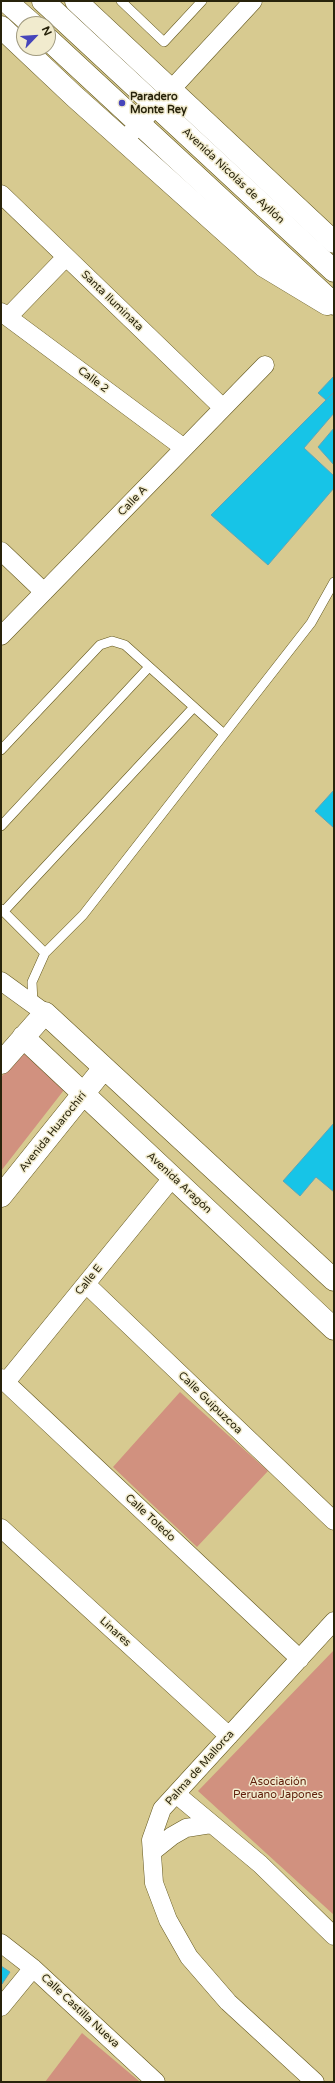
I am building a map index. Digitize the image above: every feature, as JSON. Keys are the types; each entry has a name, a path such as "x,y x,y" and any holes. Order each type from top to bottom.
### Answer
{"main road":[{"path":"6,1 23,16"},
{"name":"Avenida Nicolás de Ayllón","path":"43,1 334,271"},
{"name":"Avenida Nicolás de Ayllón","path":"76,1 334,242"},
{"path":"1,27 124,141 264,266 334,308"},
{"path":"56,46 334,304"},
{"path":"1,1062 23,1037 39,1009 334,1280"},
{"name":"Avenida Aragón","path":"23,1037 334,1329"},
{"name":"Avenida Huarochirí","path":"1,1196 104,1068"}],"street":[{"path":"124,141 253,1"},
{"name":"Santa Iluminata","path":"1,194 223,408"},
{"path":"4,314 66,257"},
{"name":"Calle 2","path":"4,314 184,448"},
{"name":"Calle A","path":"1,636 265,366"},
{"path":"1,551 44,592"},
{"path":"1,981 39,1009"},
{"name":"Calle E","path":"3,1380 86,1284 173,1177"},
{"name":"Calle Guipuzcoa","path":"86,1284 334,1521"},
{"name":"Calle Toledo","path":"3,1380 300,1659"},
{"name":"Linares","path":"1,1528 229,1736"},
{"name":"Palma de Mallorca","path":"315,2082 228,2002 188,1957 168,1920 154,1883 151,1840 162,1809 334,1621"},
{"path":"176,1794 260,1864 334,1936"},
{"path":"152,1852 172,1836 186,1828 211,1824"},
{"name":"Calle Castilla Nueva","path":"1,1943 33,1968 156,2082"},
{"path":"1,2008 33,1968"}],"lane":[{"path":"121,1 164,42 202,1"},
{"path":"39,1009 32,982 45,953 83,915 311,623 334,582"},
{"path":"1,750 100,645 112,641 125,645 224,734"},
{"path":"1,826 149,667"},
{"path":"45,953 3,910 194,707"}],"green space":[{"path":"29,1049 64,1090 1,1171 1,1077"},
{"path":"180,1392 268,1471 197,1547 113,1467"},
{"name":"Asociación Peruano Japones","path":"334,1650 334,1915 198,1791"},
{"path":"82,2033 139,2081 140,2082 45,2082"}],"building":[{"path":"334,376 334,392 326,400 318,393"},
{"path":"333,393 334,413 304,448 334,476 334,488 268,565 211,515"},
{"path":"334,428 334,465 318,447"},
{"path":"334,790 334,828 315,811"},
{"path":"334,1123 334,1192 316,1177 300,1196 283,1181"},
{"path":"1,1966 10,1972 2,1984 1,1983"}],"place":[{"name":"Paradero Monte Rey","path":"122,103"}]}
